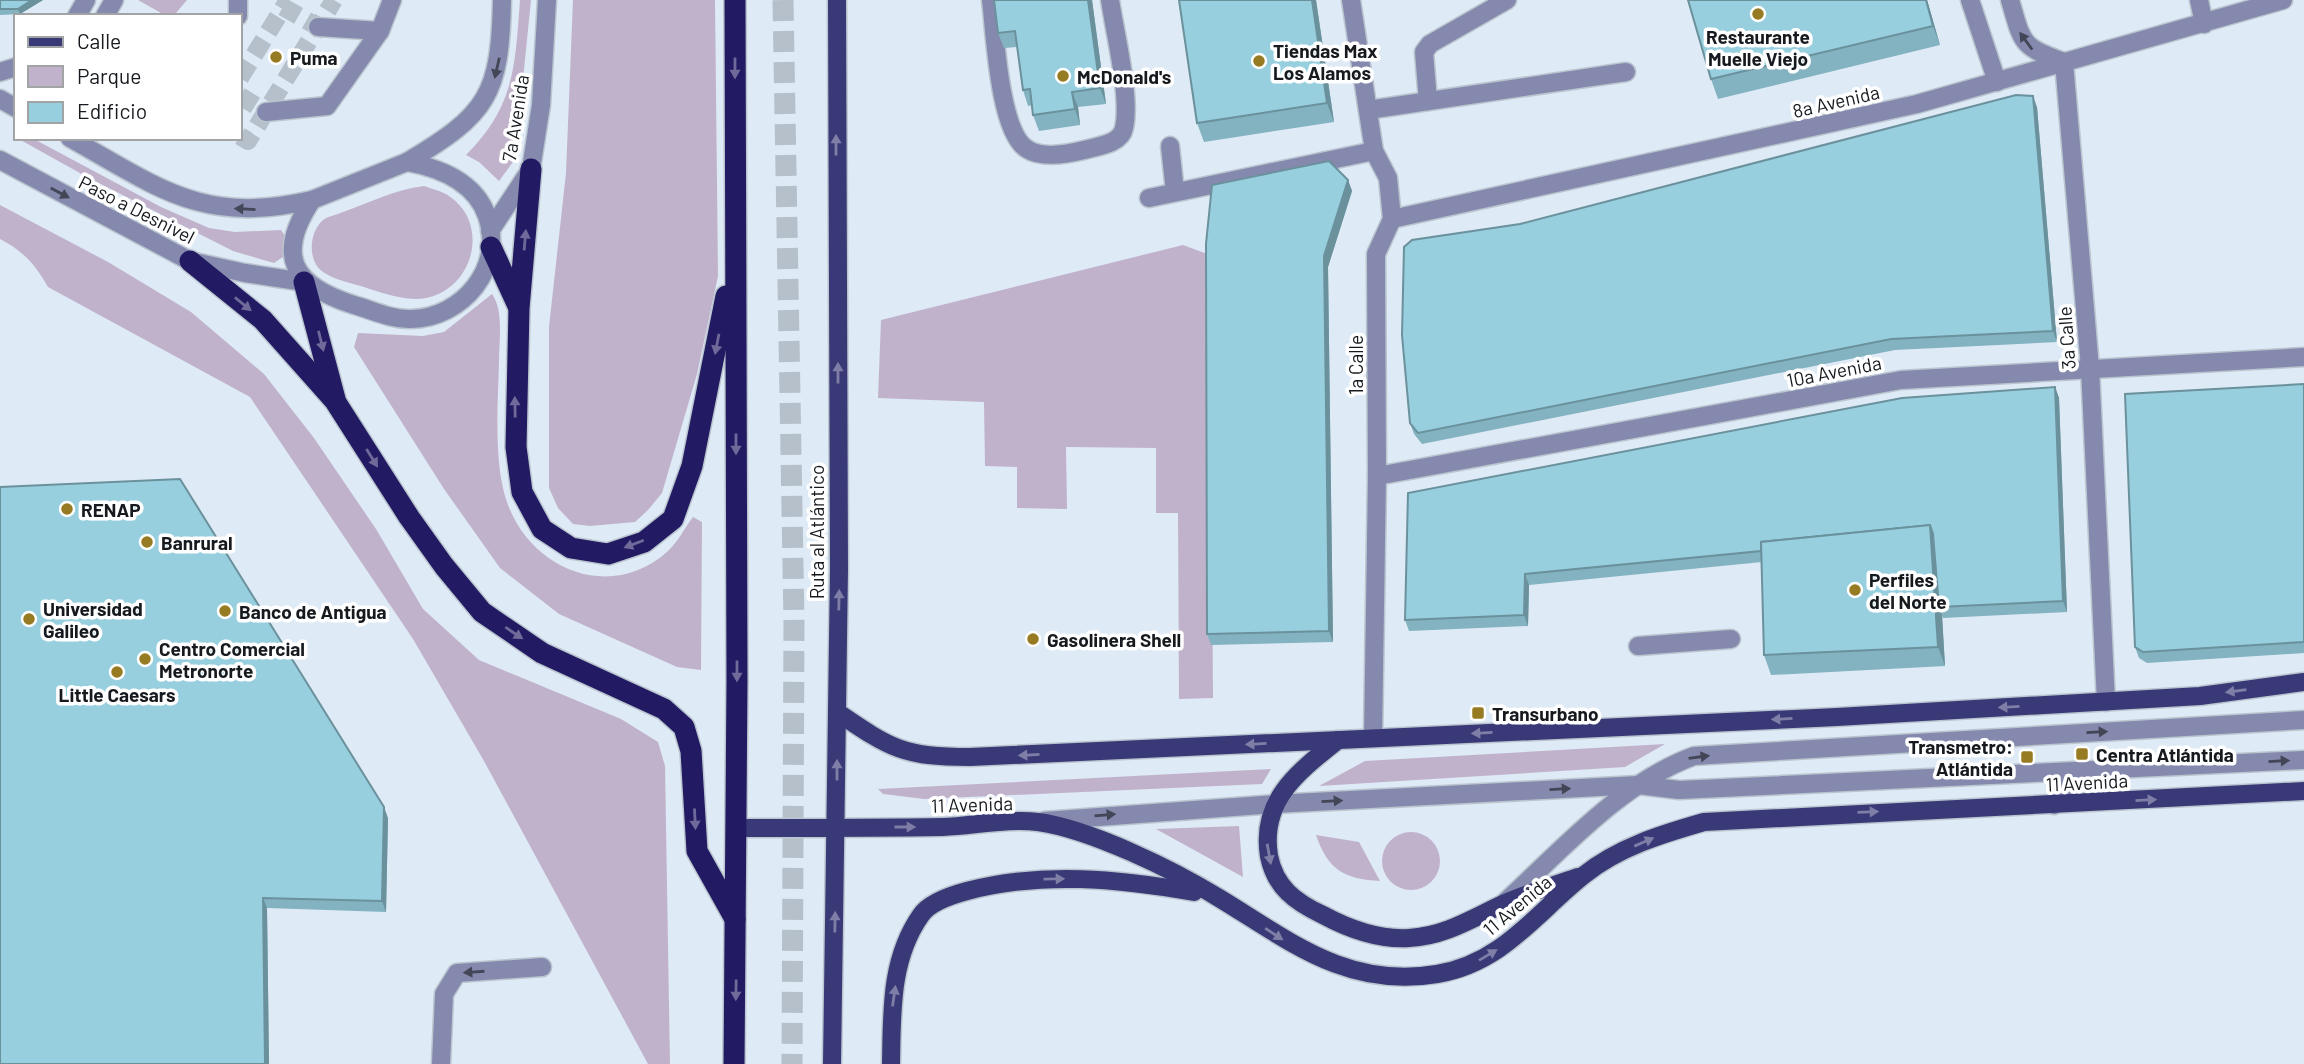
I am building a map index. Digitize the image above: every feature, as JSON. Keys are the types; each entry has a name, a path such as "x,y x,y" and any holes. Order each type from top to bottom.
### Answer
{"highway":[{"path":"734,1064 737,922 735,0"},
{"path":"531,169 519,308 516,447 522,492 542,529 571,548 608,554 644,541 673,519 692,466 735,253"},
{"path":"491,239 519,308"},
{"path":"190,261 263,320 335,401 409,517 444,566 482,612 542,653 664,709 684,727 691,751 697,852 737,922"},
{"path":"304,282 335,401"}],"main road":[{"name":"Ruta al Atlántico","path":"832,1064 837,712 837,0"},
{"path":"837,712 889,747 930,757 2106,702 2200,696 2304,682"},
{"path":"1338,740 1297,775 1275,804 1266,834 1272,873 1294,901 1345,926 1376,936 1409,938 1457,929 1504,903 1584,874"},
{"name":"11 Avenida","path":"736,828 1037,822 1085,835 1132,854 1217,897 1285,941 1326,963 1371,974 1404,978 1439,974 1482,960 1527,929 1584,874 1616,854 1662,834 1704,822 2304,791"},
{"path":"891,1064 892,1004 900,951 922,913 949,896 994,884 1088,878 1152,885 1217,897"}],"street":[{"path":"266,112 327,106 380,31 392,0"},
{"name":"7a Avenida","path":"407,162 456,133 476,111 493,84 499,61 502,0"},
{"name":"7a Avenida","path":"491,239 531,169 541,105 547,0"},
{"path":"991,0 1000,78 1011,127 1024,148 1039,154 1073,153 1115,141 1124,131 1125,106 1110,0"},
{"path":"1351,0 1374,151 1388,178 1392,219"},
{"path":"1428,101 1424,52 1430,44 1507,0"},
{"path":"1970,0 1997,82"},
{"path":"2010,0 2020,32 2031,50 2064,62"},
{"path":"2199,0 2204,24"},
{"name":"8a Avenida","path":"1392,219 1917,104 2283,0"},
{"path":"318,27 380,31"},
{"name":"3a Calle","path":"2064,62 2090,368 2106,702"},
{"path":"1368,110 1626,72"},
{"name":"Paso a Desnivel","path":"74,140 162,190 201,204 247,210 275,208 312,200"},
{"path":"102,140 123,167"},
{"path":"1170,146 1175,192"},
{"path":"1149,198 1374,151"},
{"name":"Paso a Desnivel","path":"0,160 190,261 271,279 304,282"},
{"path":"407,162 441,171 469,187 487,215 491,239 481,278 460,305 429,317 395,318 343,302 304,282 294,263 293,247 295,230 312,200 407,162"},
{"name":"1a Calle","path":"1373,738 1377,476 1376,254 1392,219"},
{"name":"10a Avenida","path":"1377,476 1901,380 2304,357"},
{"path":"1638,646 1731,639"},
{"path":"1504,903 1638,785 1674,763 1694,756 2304,720"},
{"path":"1037,822 1275,804 1638,785 1679,790 2304,760"},
{"path":"2054,805 2079,771"},
{"path":"441,1064 444,994 457,973 542,967"}],"green space":[{"path":"138,0 187,0 176,13 161,13"},
{"path":"520,0 531,0 515,159 499,181 479,162 466,155 494,119 510,84"},
{"path":"573,0 715,0 718,276 697,374 662,493 635,522 590,526 573,524 558,508 549,488 549,327 566,173"},
{"path":"21,140 36,140 161,207 209,228 235,232 281,230 285,236 283,257 274,263 233,251"},
{"path":"424,186 449,196 462,208 470,222 473,238 465,269 455,282 442,292 426,298 408,299 338,279 318,267 312,254 312,246 315,232 323,220 393,193"},
{"path":"0,205 108,262 191,312 264,374 314,438 376,529 423,609 479,660 621,719 658,742 665,766 670,1064 648,1064 484,761 413,639 250,397 48,287 28,259 0,239"},
{"path":"1183,245 1210,255 1213,698 1179,699 1178,513 1156,513 1156,448 1066,447 1067,509 1017,508 1017,467 985,466 984,402 878,398 881,320"},
{"path":"492,294 498,309 500,326 497,415 500,472 508,505 520,528 536,547 555,562 576,572 599,576 623,575 646,566 672,547 693,517 702,522 701,670 677,667 559,614 500,568 444,489 354,347 358,333 423,336 444,332"},
{"path":"1665,744 1625,767 1319,786 1365,761"},
{"path":"1271,769 1262,784 924,799 883,794 878,789"},
{"path":"1239,826 1243,877 1156,829"},
{"path":"1405,832 1417,832 1432,840 1440,855 1440,867 1432,882 1417,890 1405,890 1390,882 1382,867 1382,855 1390,840"},
{"path":"1316,835 1359,842 1380,881 1356,878 1339,870 1326,857"}],"building":[{"path":"0,0 32,0 18,9 0,9"},
{"name":"McDonald's","path":"994,0 1088,0 1100,88 1072,92 1075,109 1033,115 1030,89 1023,90 1015,31 998,33"},
{"name":"Tiendas Max Los Alamos","path":"1179,0 1312,0 1327,103 1197,123"},
{"path":"1688,0 1926,0 1933,26 1711,79"},
{"path":"2016,95 2033,96 2053,331 1891,339 1418,433 1410,423 1402,335 1404,247 1412,240 1520,224"},
{"path":"1329,161 1348,180 1324,256 1329,631 1207,634 1206,244 1212,185"},
{"path":"2304,384 2304,642 2143,652 2135,647 2125,394"},
{"path":"2055,387 2063,601 1939,607 1930,525 1761,542 1761,551 1525,574 1524,615 1405,620 1408,493 1902,398"},
{"name":"Centro Comercial Metronorte","path":"180,479 384,807 382,901 263,898 265,1064 0,1064 0,487"},
{"name":"Perfiles del Norte","path":"1930,525 1938,647 1764,655 1761,542"}],"tunnel":[{"path":"242,75 288,0"},
{"path":"242,137 248,141 334,0"},
{"path":"783,0 794,623 792,1064"},
{"path":"283,7 318,27"},
{"path":"242,97 266,112"}],"place":[{"name":"Restaurante Muelle Viejo","path":"1758,14"},
{"name":"Puma","path":"276,57"},
{"name":"Tiendas Max Los Alamos","path":"1259,61"},
{"name":"McDonald's","path":"1063,76"},
{"name":"RENAP","path":"67,509"},
{"name":"Banrural","path":"147,542"},
{"name":"Perfiles del Norte","path":"1855,590"},
{"name":"Banco de Antigua","path":"225,611"},
{"name":"Universidad Galileo","path":"29,619"},
{"name":"Gasolinera Shell","path":"1033,639"},
{"name":"Centro Comercial Metronorte","path":"145,659"},
{"name":"Little Caesars","path":"117,672"},
{"name":"Transurbano","path":"1478,713"},
{"name":"Centra Atlántida","path":"2082,754"},
{"name":"Transmetro: Atlántida","path":"2027,757"}]}
